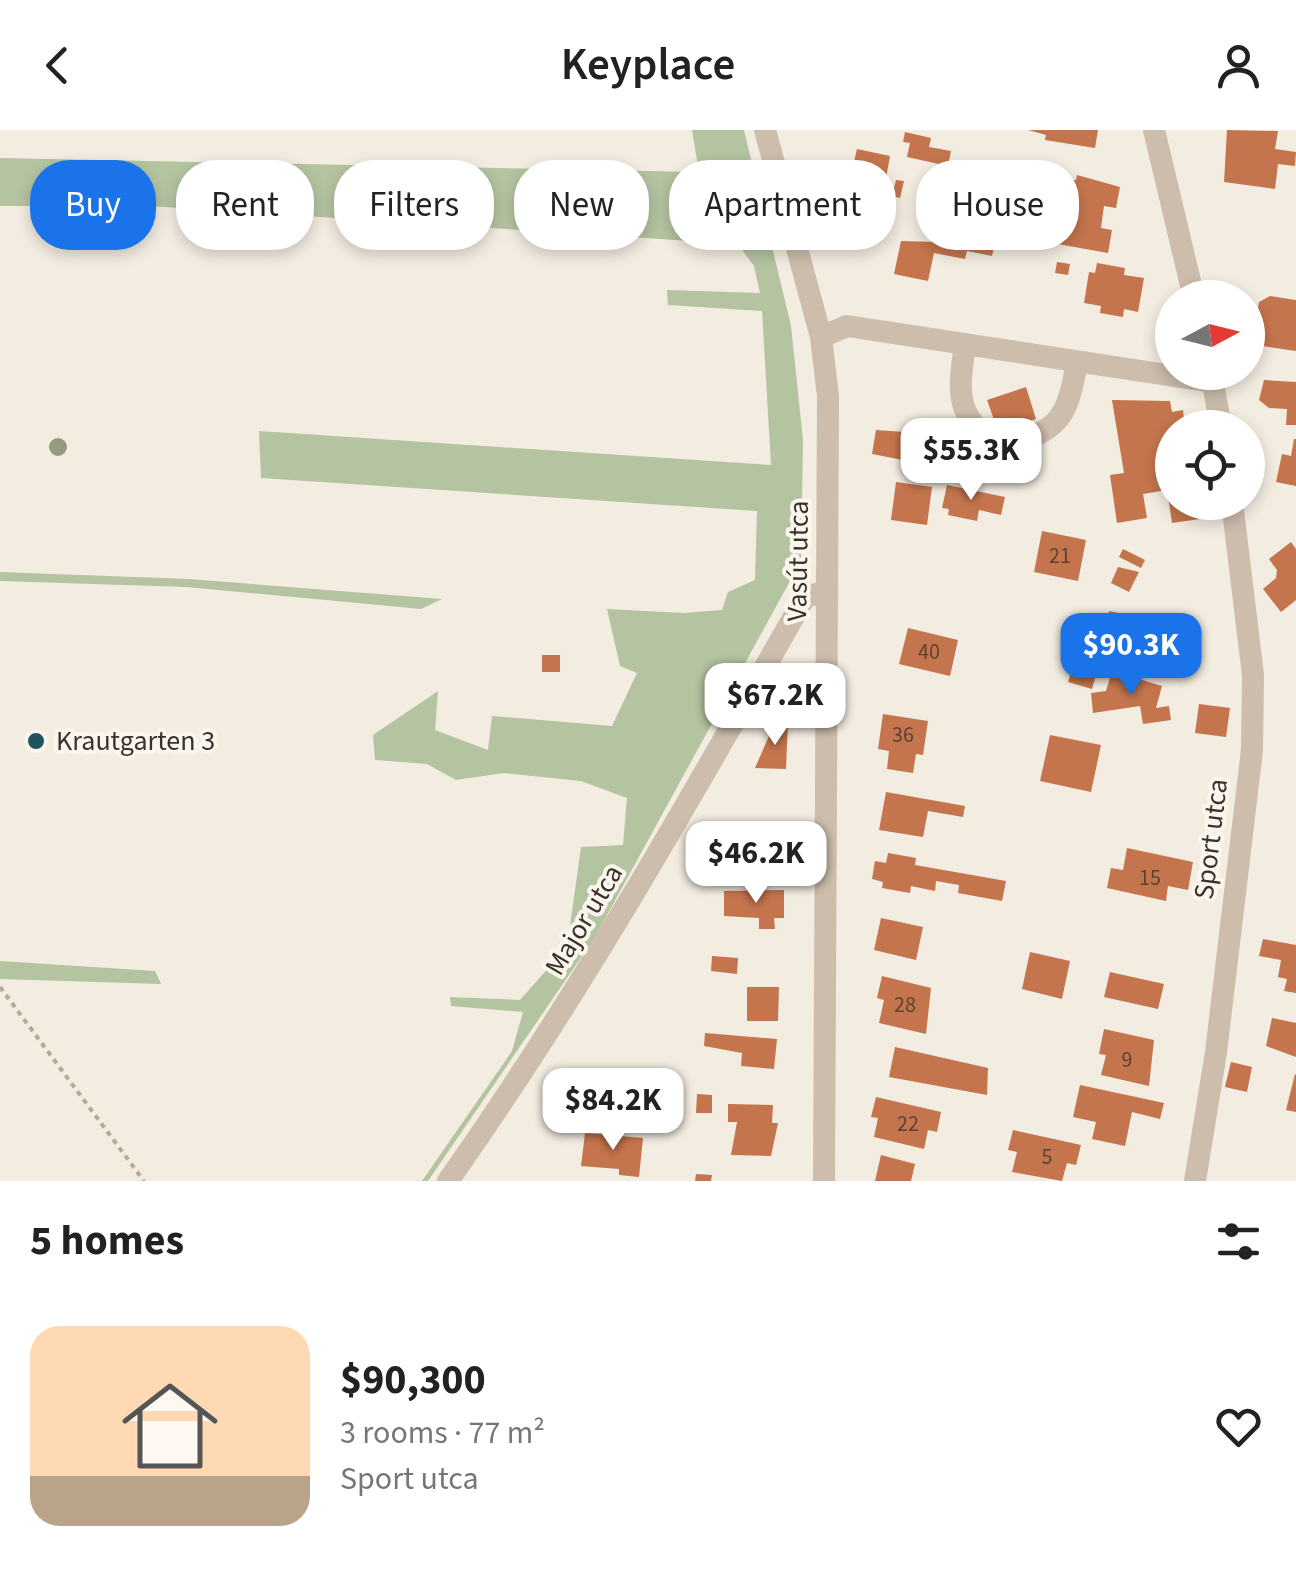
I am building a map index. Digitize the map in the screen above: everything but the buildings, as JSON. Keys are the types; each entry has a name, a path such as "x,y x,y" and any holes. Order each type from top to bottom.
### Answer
{"street":[{"name":"Vasút utca","path":"766,130 821,337 828,396 824,1181"},
{"path":"1154,130 1190,280"},
{"path":"821,337 847,326 1155,371"},
{"path":"964,344 958,394 968,418 1002,446 1042,436 1060,422 1077,362"},
{"name":"Sport utca","path":"1194,1181 1216,1052 1252,750 1253,676 1234,520"},
{"name":"Major utca","path":"448,1181 524,1073 615,930 805,597 828,591"}],"path":[{"path":"0,987 144,1181"}],"green space":[{"path":"692,130 744,130 751,160 697,160"},
{"path":"0,158 100,160 30,160 30,206 0,206"},
{"path":"156,161 176,162 176,208 156,206"},
{"path":"314,164 334,165 334,218 314,217"},
{"path":"494,168 514,168 514,230 494,228"},
{"path":"649,171 669,171 669,240 649,238"},
{"path":"742,250 773,250 791,326 803,440 801,561 595,937 428,1181 422,1181 512,1051 523,1012 451,1006 450,997 520,1000 567,947 581,847 623,845 627,798 581,781 504,773 456,780 427,764 375,760 373,735 438,691 435,730 488,750 492,716 612,726 637,673 620,666 607,609 684,613 722,610 728,592 755,580 757,511 261,478 259,431 771,465 762,311 668,305 667,290 760,293 754,266"},
{"path":"0,572 189,579 442,599 421,609 186,587 0,581"},
{"path":"0,961 155,971 161,984 0,979"}],"place":[{"name":"Krautgarten 3","path":"36,741"}]}
